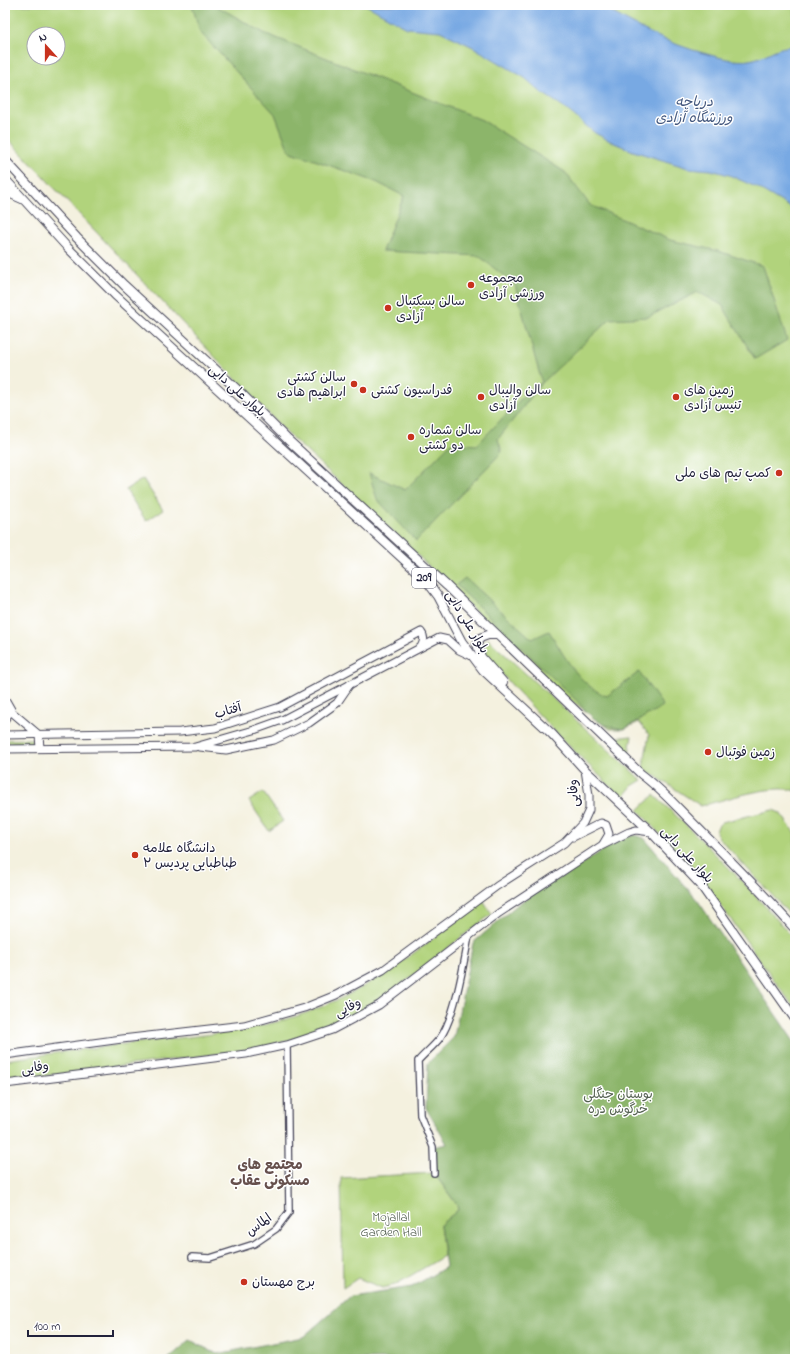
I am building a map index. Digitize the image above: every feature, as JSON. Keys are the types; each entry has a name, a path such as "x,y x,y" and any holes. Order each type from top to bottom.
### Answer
{"main road":[{"name":"بلوار علی دایی","path":"5,160 77,238 124,285 288,440 447,586 641,774 658,787 676,807 752,881 795,929"},
{"name":"بلوار علی دایی","path":"5,179 67,247 120,300 426,580 438,596 462,642 483,670 552,734 585,770 651,832 700,884 795,1019"},
{"path":"497,635 488,634 480,638 477,644 478,650 519,703"}],"street":[{"path":"5,192 25,200"},
{"name":"آفتاب","path":"5,735 180,732 216,728 280,706 421,632 424,641 421,647"},
{"name":"آفتاب","path":"5,749 194,747 254,730 282,720 439,638 448,640 459,650 472,656"},
{"path":"194,747 226,750 274,740 309,723 337,704 351,683"},
{"path":"5,699 9,708 39,735 40,748"},
{"path":"5,719 9,713 9,708"},
{"name":"وفایی","path":"5,1055 122,1038 244,1025 304,1008 336,995 383,970 497,886 564,843 583,823 589,810 589,795 585,770"},
{"path":"564,843 594,825 601,823 606,825 609,834 601,846"},
{"name":"وفایی","path":"5,1084 142,1065 246,1054 287,1045 332,1030 379,1005 516,901 601,846 636,830 651,832"},
{"path":"434,1173 433,1147 420,1115 418,1061 441,1037 451,1013 462,975 469,936"},
{"name":"الماس","path":"192,1257 210,1258 254,1244 276,1229 289,1212 287,1045"}],"green space":[{"name":"مجموعه ورزشی آزادی","path":"5,5 795,5 795,791 775,789 749,793 701,806 643,768 649,735 639,722 624,729 610,729 558,691 408,546 288,434 5,136"},
{"path":"192,5 215,5 264,33 482,120 565,172 590,205 670,240 718,251 763,266 787,340 755,359 722,305 698,292 648,317 610,319 542,383 515,285 479,256 382,251 404,196 376,182 289,151 275,114 200,32"},
{"path":"542,383 498,439 502,452 416,541 377,499 369,473 405,490 451,443 477,445 532,387"},
{"path":"143,479 163,510 146,521 126,490"},
{"path":"465,578 532,639 549,631 573,669 588,685 597,691 607,696 639,672 663,706 624,729 608,726 597,721 456,585"},
{"path":"488,639 642,780 632,786 622,798 557,734 485,656 481,646"},
{"path":"632,736 629,753 612,738"},
{"path":"32,739 34,742 31,743 5,743 5,740"},
{"path":"263,792 283,821 269,831 249,801"},
{"path":"654,795 727,866 795,940 795,1009 709,889 638,810"},
{"path":"773,810 780,813 795,833 795,920 719,838 716,832 718,826 722,822"},
{"name":"بوستان جنگلی خرگوش دره","path":"634,835 644,838 698,901 795,1043 795,1359 168,1359 190,1340 217,1354 303,1337 350,1296 412,1287 446,1267 440,1225 458,1210 457,1205 434,1173 433,1147 447,1144 426,1108 428,1063 454,1037 473,943 518,904 621,839"},
{"path":"483,900 492,914 411,978 383,998 351,1017 318,1031 282,1042 247,1050 5,1081 5,1060 97,1047 242,1030 285,1020 306,1013 349,994 369,983 408,957"},
{"name":"Mojallal Garden Hall","path":"434,1173 457,1205 458,1210 440,1225 444,1256 395,1285 382,1288 358,1278 343,1288 341,1178"}],"water":[{"name":"دریاچه ورزشگاه آزادی","path":"366,5 600,5 665,40 693,50 723,58 733,60 749,60 761,57 783,47 795,47 795,210 758,188 729,175 711,170 688,168 633,151 612,142 595,133 561,105 542,93 525,78 473,47 440,31 407,28"}],"place":[{"name":"مجموعه ورزشی آزادی","path":"471,285"},
{"name":"سالن بسکتبال آزادی","path":"388,308"},
{"name":"سالن کشتی ابراهیم هادی","path":"354,384"},
{"name":"فدراسیون کشتی","path":"363,390"},
{"name":"سالن والیبال آزادی","path":"481,397"},
{"name":"زمین های تنیس آزادی","path":"676,397"},
{"name":"سالن شماره دو کشتی","path":"411,437"},
{"name":"کمپ تیم های ملی","path":"779,473"},
{"name":"زمین فوتبال","path":"708,752"},
{"name":"دانشگاه علامه طباطبایی پردیس ۲","path":"135,855"},
{"name":"برج مهستان","path":"244,1282"}],"district":[{"name":"مجتمع های مسکونی عقاب","path":"270,1174"}]}
